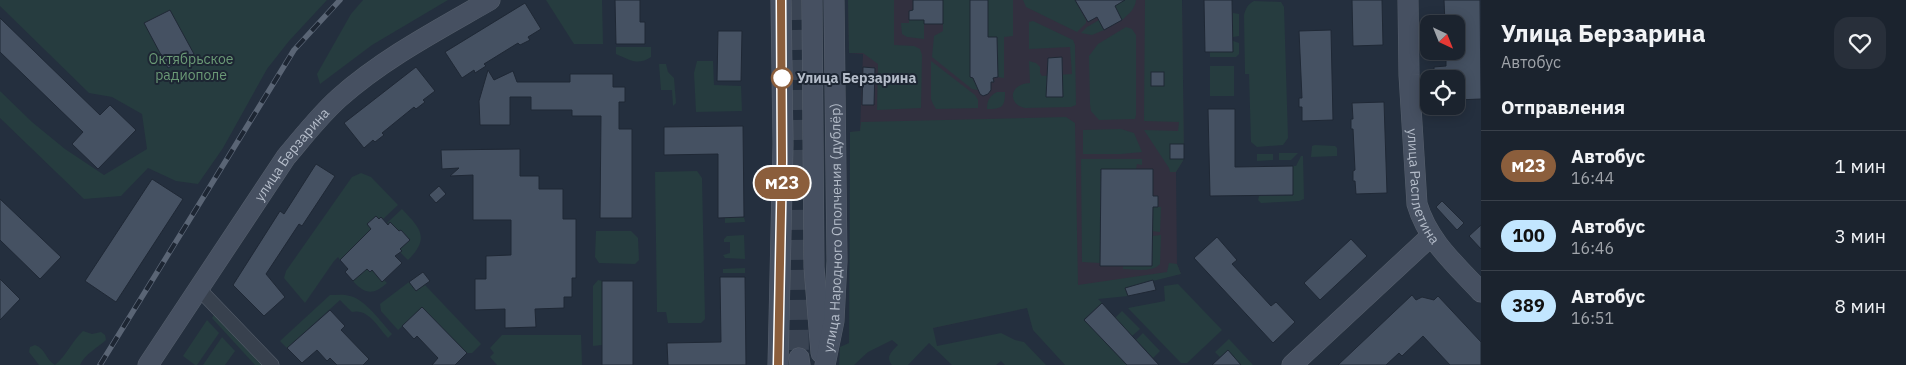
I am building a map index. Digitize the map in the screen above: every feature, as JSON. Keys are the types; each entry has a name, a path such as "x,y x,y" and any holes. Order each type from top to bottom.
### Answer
{"street":[{"name":"улица Берзарина","path":"148,365 286,158 311,126 339,98 372,72 405,50 490,0"},
{"path":"778,365 782,153 781,0"},
{"path":"812,0 814,268 824,365"},
{"name":"улица Народного Ополчения (дублёр)","path":"824,365 834,321 837,261 834,0"},
{"name":"улица Расплетина","path":"1408,0 1409,75 1417,204 1422,222 1431,236 1481,292"},
{"path":"1292,365 1431,236"},
{"path":"199,289 272,365"}],"shaded area":[{"path":"848,0 1182,0 1184,159 1176,172 1177,264 1181,274 933,328 850,132 860,131 863,54 849,53"}],"green space":[{"name":"Октябрьское радиополе","path":"0,0 327,0 289,41 267,69 223,148 198,184 176,181 148,168 121,196 84,199 0,118 0,91 32,122 65,149 104,175 147,149 142,114 112,97 89,93 0,6"},
{"path":"363,0 448,0 372,45 320,84 317,74 351,14"},
{"path":"546,0 602,0 603,44 574,44"},
{"path":"848,0 894,0 894,45 914,46 920,49 922,55 921,108 877,110 878,64 863,53 849,53"},
{"path":"943,0 970,0 970,77 973,78 974,82 977,82 978,90 972,89 932,57 934,36 943,31"},
{"path":"988,0 1013,0 1013,36 1004,37 1004,78 998,77 997,37 988,37"},
{"path":"1023,0 1075,0 1086,23 1077,32 1026,7"},
{"path":"1124,0 1136,0 1133,9 1122,20 1113,7"},
{"path":"1145,0 1182,0 1184,159 1176,172 1170,172 1144,130 1178,131 1179,122 1144,121"},
{"path":"1254,1 1281,2 1284,7 1288,138 1283,145 1257,147 1251,142 1249,74 1245,74 1244,15 1247,6"},
{"path":"1233,13 1239,14 1239,36 1233,37"},
{"path":"909,20 924,20 924,39 907,37 902,34 901,23 909,23"},
{"path":"1099,20 1104,30 1092,35 1081,33 1087,27"},
{"path":"1033,21 1073,40 1075,45 1076,105 1071,107 1025,108 1019,106 1013,99 1014,91 1018,87 1030,83 1029,61 1036,63 1040,67 1042,76 1072,74 1070,47 1029,49 1029,22"},
{"path":"1126,27 1132,29 1136,35 1135,119 1099,120 1091,111 1089,56 1098,44"},
{"path":"1233,41 1239,43 1239,54 1236,57 1210,57 1210,52 1233,52"},
{"path":"616,47 651,47 651,57 638,62 634,61 616,54"},
{"path":"697,61 713,61 714,85 741,86 742,111 696,112 694,73"},
{"path":"931,61 975,95 978,100 978,108 936,109 931,99"},
{"path":"659,64 666,64 668,72 674,78 676,103 673,106 672,90 661,90"},
{"path":"1210,66 1234,66 1234,96 1210,96"},
{"path":"997,92 1005,92 1002,106 987,109 989,99"},
{"path":"1066,117 1075,123 1078,285 1167,272 1169,263 1177,264 1181,274 1125,288 1128,296 1098,299 1102,303 1084,319 1127,365 1065,365 1033,330 1027,308 933,328 937,346 1001,333 1024,342 1046,365 1005,365 1001,361 996,365 952,365 929,343 908,365 892,365 889,357 898,345 892,340 868,352 854,365 839,365 840,347 849,343 850,132 860,131 861,122"},
{"path":"1121,129 1134,133 1142,152 1083,154 1083,130"},
{"path":"1312,146 1335,146 1337,148 1337,156 1311,157"},
{"path":"1279,153 1298,153 1291,160 1279,160"},
{"path":"1257,154 1273,154 1273,160 1257,161"},
{"path":"1301,156 1303,156 1304,199 1299,201 1261,203 1258,200 1259,196 1293,195 1293,166 1296,166"},
{"path":"1081,159 1142,159 1142,165 1137,164 1136,169 1101,169 1100,263 1082,262"},
{"path":"697,171 702,178 705,319 701,323 668,323 666,312 657,312 655,172"},
{"path":"361,173 371,177 398,205 383,219 381,217 379,219 376,216 367,224 374,232 363,237 340,260 338,257 334,261 305,303 284,278 286,271 352,177"},
{"path":"1153,207 1161,207 1160,232 1152,231"},
{"path":"402,209 418,228 421,239 419,246 408,260 400,252 400,249 410,240 401,230 399,231 390,222 387,223"},
{"path":"725,217 744,217 745,222 725,223"},
{"path":"596,231 631,231 638,238 639,260 635,264 599,263 595,257"},
{"path":"744,235 745,259 725,258 723,255 730,253 730,242 724,242 724,239 727,236"},
{"path":"1161,235 1160,264 1157,267 1148,270 1123,269 1123,266 1152,236"},
{"path":"364,265 370,272 372,270 382,281 384,280 387,283 378,290 370,292 357,286 353,281 359,276 356,273"},
{"path":"745,268 745,273 723,273 723,269"},
{"path":"598,280 602,281 602,345 593,346 593,286"},
{"path":"409,282 416,291 425,285 481,344 472,353 467,353 422,307 398,330 381,311 380,304"},
{"path":"1178,284 1222,330 1187,363 1181,363 1128,308 1165,301 1164,286"},
{"path":"330,295 348,295 356,298 373,312 392,334 388,338 368,316 363,313 352,312 340,300 287,348 280,341"},
{"path":"1122,311 1140,329 1132,336 1115,318"},
{"path":"215,313 263,365 255,365 212,318"},
{"path":"207,320 219,333 197,365 195,365 183,356"},
{"path":"83,331 92,334 101,332 105,335 106,340 88,354 80,365 55,365 63,357"},
{"path":"1143,333 1160,351 1153,358 1136,340"},
{"path":"502,335 581,335 582,365 497,365 490,357 494,353 490,348"},
{"path":"222,337 235,351 225,365 203,365"},
{"path":"1229,339 1253,365 1241,365 1228,351 1220,357 1215,352"},
{"path":"35,345 55,365 39,365 29,352 30,347"}],"building":[{"path":"615,0 640,0 640,22 645,22 645,44 616,44"},
{"path":"913,0 943,0 943,24 924,24 924,20 909,20 909,11 913,10"},
{"path":"970,0 988,0 988,37 997,37 998,77 993,78 994,82 991,82 991,90 983,96 980,94 973,78 970,77"},
{"path":"1075,0 1125,0 1115,6 1122,20 1104,30 1097,17 1088,22"},
{"path":"1204,0 1232,0 1233,52 1205,52"},
{"path":"1352,0 1382,0 1383,45 1353,46"},
{"path":"1444,0 1480,0 1481,99 1465,100 1465,70 1434,70 1434,67 1446,66 1446,60 1465,60 1465,15 1445,15"},
{"path":"525,3 541,29 528,37 530,40 520,45 518,43 484,64 486,66 475,73 474,70 462,78 445,52"},
{"path":"170,10 194,54 168,68 144,23"},
{"path":"0,18 100,115 110,105 136,130 98,169 72,144 83,132 0,52"},
{"path":"1331,30 1333,120 1302,121 1302,107 1299,107 1299,98 1302,98 1299,31"},
{"path":"718,31 742,31 741,81 717,81"},
{"path":"1062,57 1063,97 1046,97 1048,58"},
{"path":"416,67 435,91 423,100 425,102 416,109 414,107 382,133 384,135 375,142 373,140 364,148 344,123"},
{"path":"863,67 875,68 874,105 862,105"},
{"path":"488,70 494,80 513,71 517,82 570,82 570,74 613,74 613,87 625,87 625,102 619,102 619,129 632,129 632,218 600,218 601,116 572,116 572,110 531,110 531,97 510,97 510,125 480,125 479,101"},
{"path":"1151,72 1164,72 1164,86 1151,86"},
{"path":"1384,102 1387,193 1356,194 1355,181 1353,181 1353,171 1355,170 1353,129 1351,129 1351,119 1353,119 1352,103"},
{"path":"1208,109 1235,109 1235,167 1293,166 1293,195 1210,196"},
{"path":"743,126 744,217 718,218 718,154 664,155 664,127"},
{"path":"1170,144 1184,144 1184,159 1170,159"},
{"path":"520,149 520,176 539,176 539,189 563,189 563,219 576,219 576,278 572,278 572,297 564,297 564,308 535,309 536,327 505,328 505,309 475,310 475,279 486,279 486,256 511,255 511,220 473,220 473,175 450,176 459,168 442,169 441,150"},
{"path":"316,164 335,176 302,226 299,224 266,274 285,297 264,316 233,285 280,211 284,214"},
{"path":"1101,169 1153,169 1153,196 1158,196 1158,207 1153,207 1152,266 1100,266"},
{"path":"152,179 183,199 116,302 85,281"},
{"path":"439,186 446,194 436,203 429,195"},
{"path":"0,199 61,257 40,279 0,240"},
{"path":"1442,201 1464,223 1457,230 1436,207"},
{"path":"376,216 379,219 381,217 388,225 390,222 410,240 400,249 402,251 395,256 402,263 382,282 372,270 370,272 367,269 353,281 345,272 348,269 340,260 371,229 367,224"},
{"path":"1481,225 1481,249 1469,236"},
{"path":"1217,237 1237,260 1232,264 1271,306 1276,302 1295,322 1273,343 1194,258"},
{"path":"1351,239 1367,256 1320,300 1304,283"},
{"path":"423,272 430,281 416,291 409,282"},
{"path":"720,277 745,277 746,365 668,365 667,343 721,342"},
{"path":"0,279 20,299 0,320"},
{"path":"1153,280 1156,290 1128,296 1125,288"},
{"path":"602,281 633,281 633,365 602,365"},
{"path":"1412,295 1416,300 1422,297 1434,300 1438,296 1481,342 1481,365 1450,365 1423,336 1402,356 1399,353 1386,365 1338,365"},
{"path":"1102,303 1159,365 1127,365 1084,320"},
{"path":"422,307 467,353 455,365 432,365 438,358 417,336 414,339 402,326"},
{"path":"330,310 345,326 341,330 369,359 363,365 337,365 330,358 327,361 317,350 302,363 287,348"},
{"path":"1228,350 1241,365 1212,365"}],"tunnel":[{"path":"794,0 799,358"}],"railway":[{"path":"100,365 294,50 340,0"}],"bus line":[{"name":"м23","path":"778,365 782,161 781,0"}],"place":[{"name":"Улица Берзарина","path":"782,78"}]}
